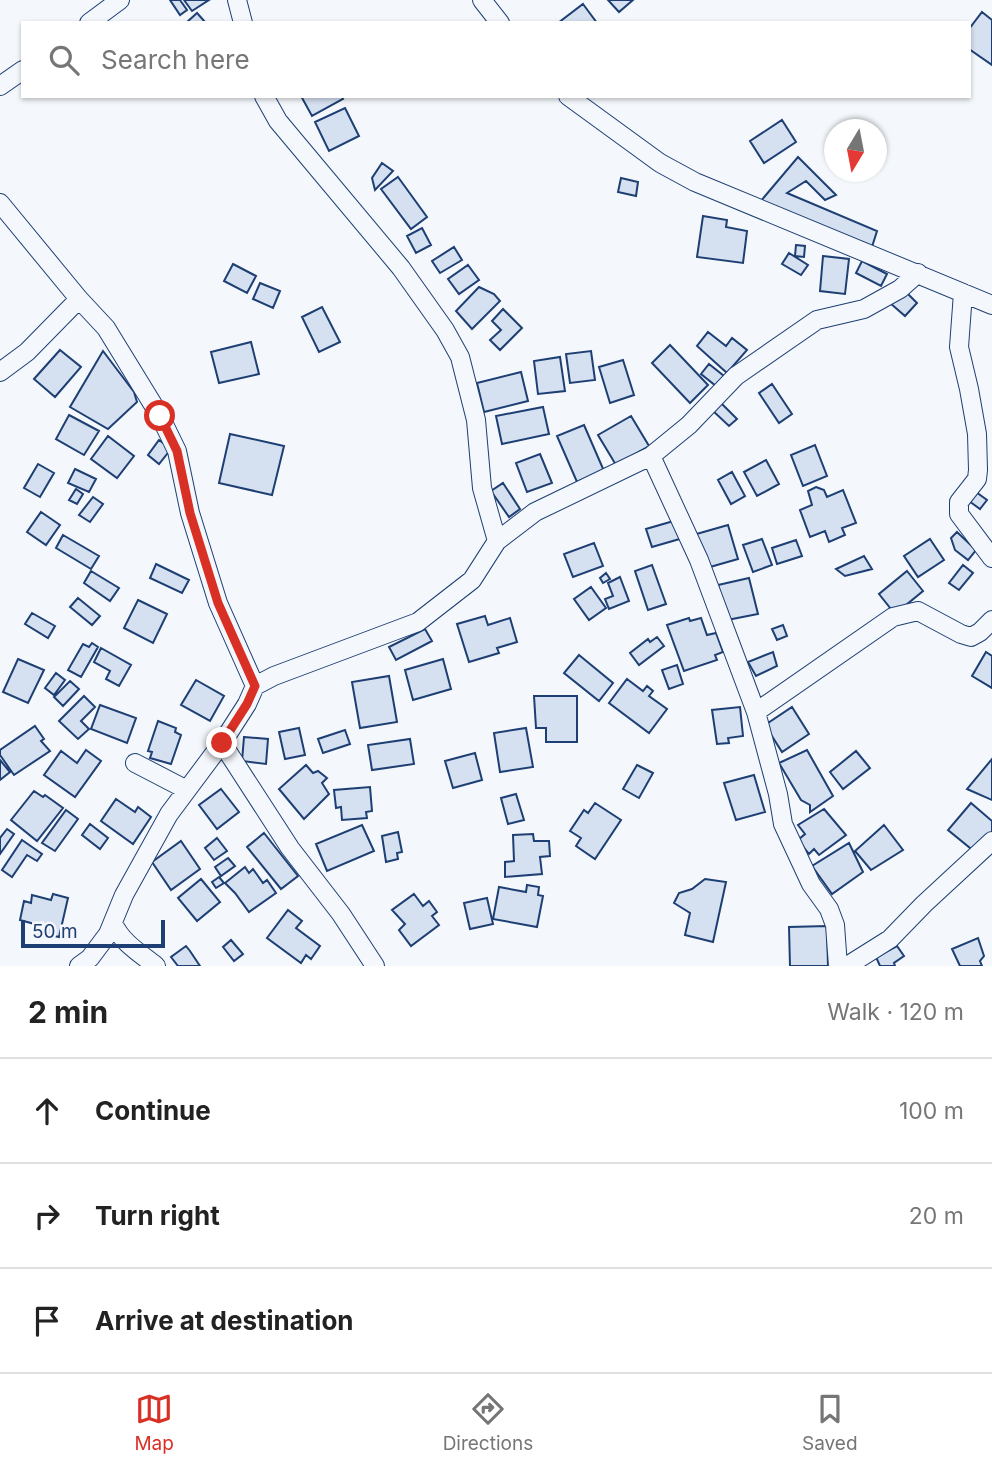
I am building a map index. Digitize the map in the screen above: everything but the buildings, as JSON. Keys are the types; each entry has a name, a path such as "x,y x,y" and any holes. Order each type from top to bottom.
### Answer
{"street":[{"path":"92,21 120,0"},
{"path":"237,0 242,21"},
{"path":"482,0 498,21"},
{"path":"0,86 21,71"},
{"path":"265,98 278,121 401,268 445,330 460,357 476,420 482,488 497,541"},
{"path":"571,98 660,163 695,182 992,305"},
{"path":"0,203 106,328 160,416 177,451 190,513 218,603 255,686"},
{"path":"79,966 98,949 159,831 222,743 255,686 274,676 418,622 472,580 497,541 535,512 651,456 689,425 736,376 762,356 817,320 864,309 880,301 900,289 918,273"},
{"path":"963,293 958,346 970,389 977,435 978,470 977,479 959,502 959,514 992,558"},
{"path":"0,372 27,352 79,299"},
{"path":"651,456 699,559 756,712 778,794 783,824 811,884 829,909 835,925 838,966"},
{"path":"756,712 893,617 918,611 971,637 992,620"},
{"path":"222,743 290,848 341,914 375,966"},
{"path":"135,763 187,790"},
{"path":"847,966 890,940 924,904 992,842"},
{"path":"113,923 118,934 156,966"}],"route":[{"path":"160,416 177,451 190,513 218,603 255,686 222,743"}]}
